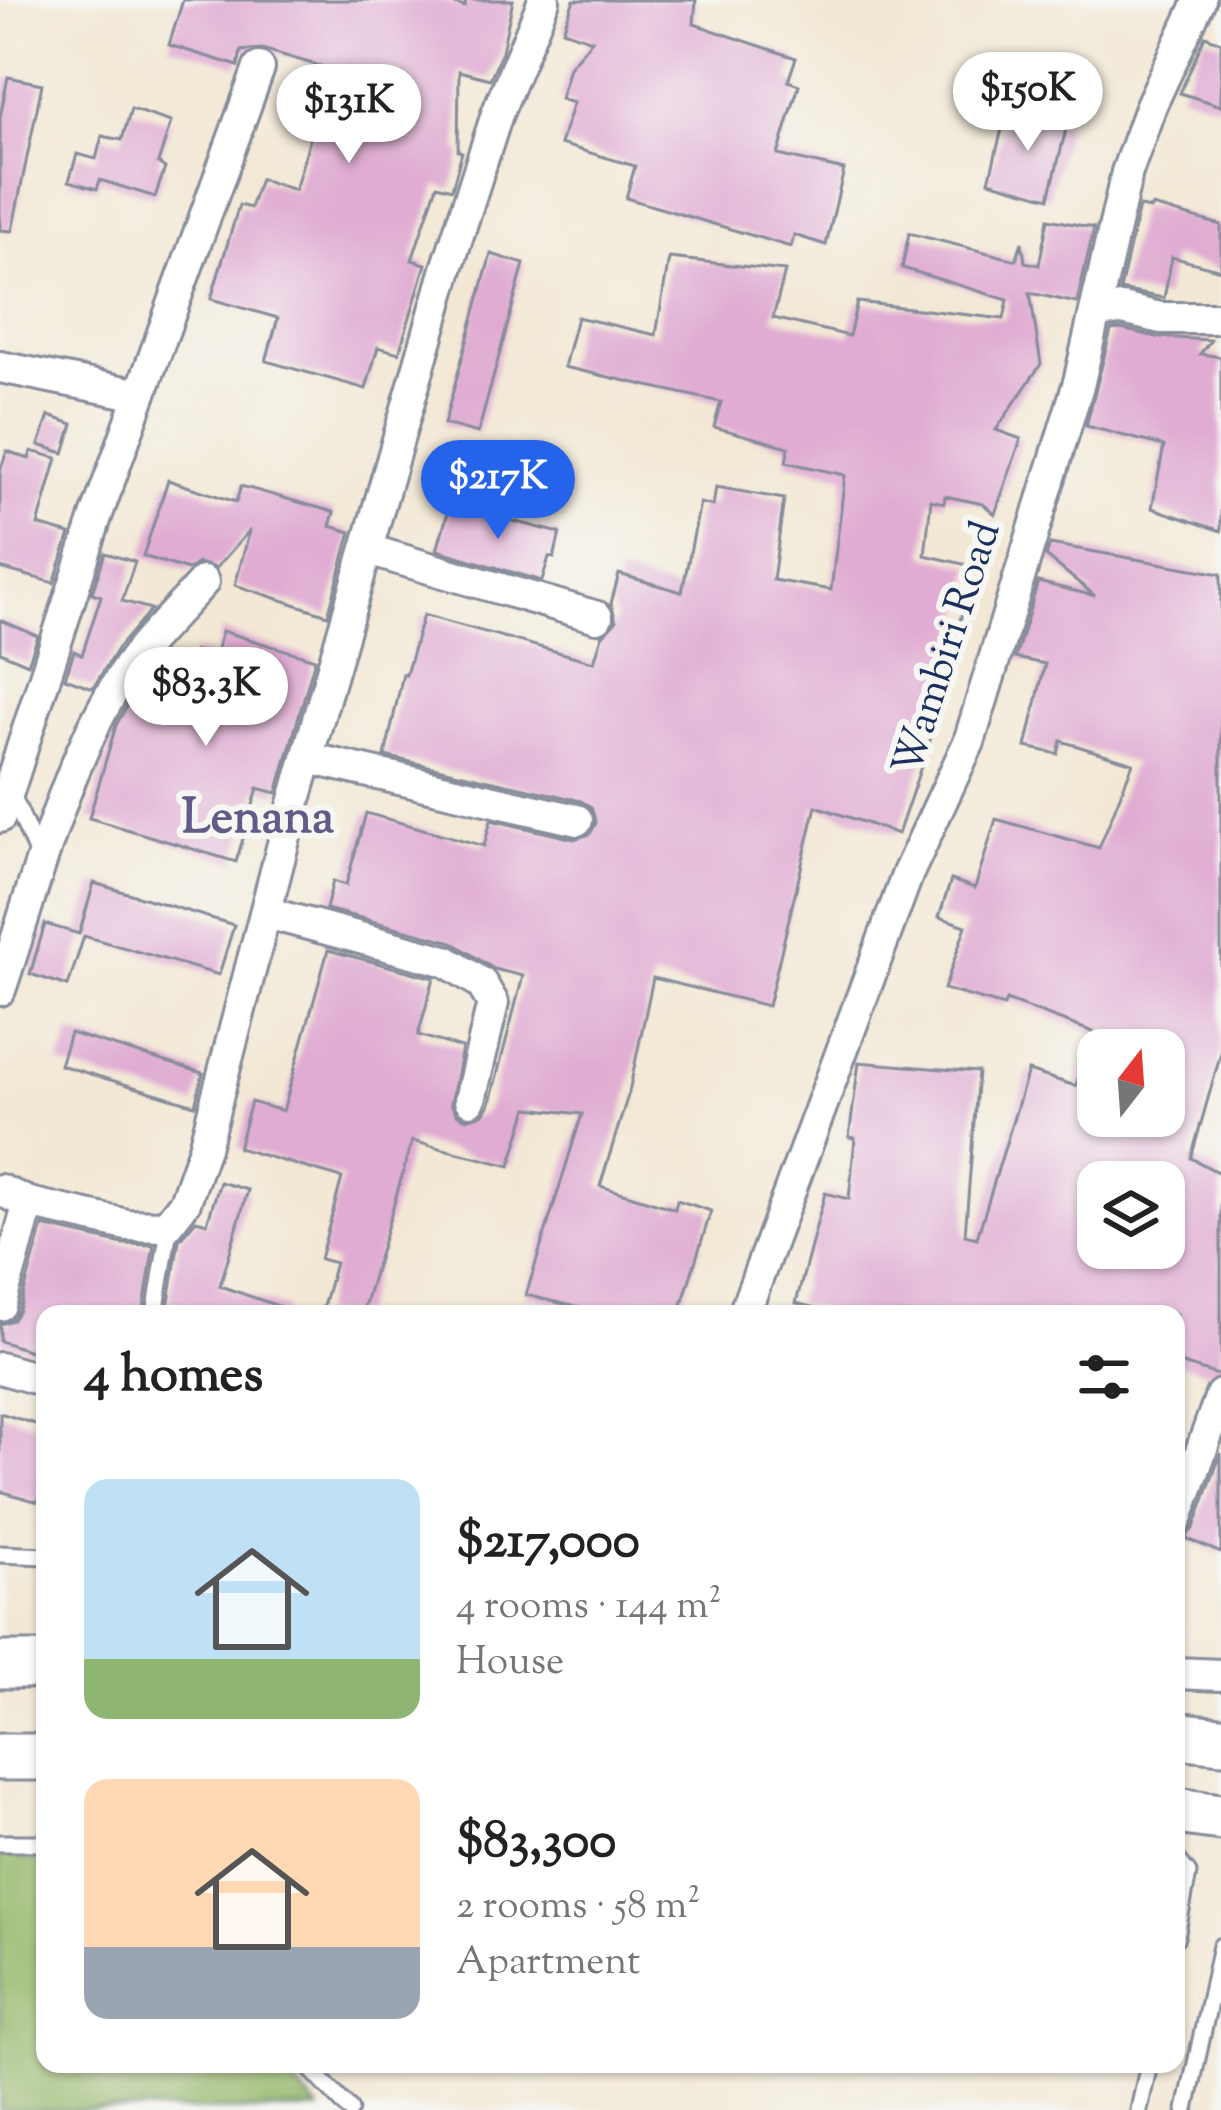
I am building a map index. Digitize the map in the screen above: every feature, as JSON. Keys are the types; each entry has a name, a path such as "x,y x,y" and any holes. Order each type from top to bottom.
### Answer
{"main road":[{"path":"0,1665 36,1665"},
{"path":"1185,1736 1221,1740"},
{"path":"0,1757 36,1757"},
{"path":"1185,1812 1221,1817"}],"street":[{"path":"0,1190 29,1203 127,1225 166,1226 185,1202 204,1148 415,377 496,114 544,0"},
{"name":"Wambiri Road","path":"747,1305 908,873 969,742 1079,382 1127,172 1151,105 1200,0"},
{"path":"4,802 140,395 259,68"},
{"path":"1096,311 1221,318"},
{"path":"0,367 140,395"},
{"path":"368,550 597,617"},
{"path":"0,990 76,769 110,696 127,668 203,582"},
{"path":"308,758 577,820"},
{"path":"267,913 446,961 481,983 493,1003 470,1100"},
{"path":"0,1305 29,1203"},
{"path":"0,1368 36,1378"},
{"path":"1185,1496 1221,1395"},
{"path":"1185,1673 1221,1675"}],"lane":[{"path":"4,802 42,866"},
{"path":"156,1305 170,1220"},
{"path":"0,1554 36,1556"},
{"path":"0,1843 36,1843"},
{"path":"1186,2110 1221,1946"},
{"path":"315,2073 350,2110"},
{"path":"1139,2110 1147,2073"}],"green space":[{"path":"0,1853 36,1861 36,2073 285,2073 319,2110 0,2110"}],"building":[{"path":"183,0 438,0 465,7 466,0 513,0 502,51 490,79 459,71 458,151 462,152 452,189 437,185 412,260 426,264 399,353 378,347 366,389 266,361 278,318 211,299 239,205 250,208 260,179 295,190 330,69 262,49 241,51 238,66 169,45"},
{"path":"574,0 696,0 694,24 796,58 788,81 799,85 778,155 844,170 826,245 794,235 791,247 626,198 635,166 560,144 573,103 560,99 569,67 592,40 563,30"},
{"path":"1205,36 1221,42 1221,106 1180,93"},
{"path":"8,77 42,84 12,231 0,230 0,117"},
{"path":"131,109 171,122 158,163 165,168 155,197 100,180 97,189 69,181 77,154 96,159 102,136 122,140"},
{"path":"1006,113 1067,125 1049,198 989,181"},
{"path":"1152,206 1221,225 1221,270 1172,257 1164,298 1120,290 1139,207"},
{"path":"1048,219 1094,228 1077,303 1030,293 1041,364 996,430 1021,439 995,514 983,504 945,496 944,503 931,500 925,555 972,566 941,708 898,834 816,806 768,1006 653,978 629,1092 600,1186 675,1209 677,1200 711,1211 682,1305 568,1305 526,1295 582,1114 528,1108 510,1166 412,1141 365,1305 323,1305 335,1263 320,1259 342,1178 238,1148 251,1102 283,1111 328,950 434,978 418,1035 462,1048 451,1104 467,1119 483,1114 489,1106 523,976 494,969 452,942 326,909 333,881 346,885 366,813 484,846 491,820 574,839 590,834 596,823 591,807 581,801 385,756 403,674 423,615 594,662 602,636 616,621 611,603 619,574 682,592 700,503 713,506 716,487 784,499 773,580 831,590 845,475 786,462 789,447 714,427 721,402 564,367 577,317 656,335 669,258 785,271 773,318 849,336 857,302 1004,319 1008,300 902,268 909,233 1016,260 1022,242 1025,262 1039,265"},
{"path":"491,254 524,264 478,433 444,424"},
{"path":"1111,330 1211,340 1200,354 1221,357 1221,531 1152,508 1164,446 1086,426"},
{"path":"49,416 73,424 64,453 39,445"},
{"path":"7,451 29,459 31,451 57,458 38,525 70,534 54,583 0,568 0,471"},
{"path":"168,480 236,502 241,486 334,512 330,526 351,532 328,615 235,585 250,530 216,568 198,563 188,570 143,556"},
{"path":"450,505 560,533 542,581 437,550"},
{"path":"1050,544 1221,574 1221,1053 1191,1158 1221,1174 1221,1376 1185,1365 1185,1305 796,1303 825,1193 849,1199 855,1138 849,1137 859,1062 978,1072 965,1235 977,1238 1028,1071 1077,1083 1077,1137 1185,1137 1185,1029 1085,1029 1006,1000 1004,1006 944,989 966,926 939,917 951,880 975,888 996,819 1099,848 1133,763 1061,741 1058,754 1026,747 1045,664 1015,658 1038,582 1095,596 1046,556"},
{"path":"105,553 135,562 122,601 151,609 117,649 93,688 65,678 74,651 82,655 101,596 92,593"},
{"path":"0,620 38,636 28,664 0,652"},
{"path":"222,631 315,659 277,793 258,788 236,862 89,818 116,725 131,699 178,713 195,651 215,657"},
{"path":"94,883 234,925 219,975 84,936 68,986 30,974 45,924 79,934"},
{"path":"70,1033 203,1073 195,1105 60,1065"},
{"path":"220,1182 248,1190 220,1286 275,1305 168,1305 179,1240 196,1220 207,1223"},
{"path":"43,1226 123,1244 154,1245 144,1305 36,1305 36,1353 0,1341 0,1324 13,1320"},
{"path":"0,1413 36,1424 36,1501 0,1491"},
{"path":"1221,1453 1221,1553 1185,1538 1194,1528"}],"district":[{"name":"Lenana","path":"258,820"}]}
